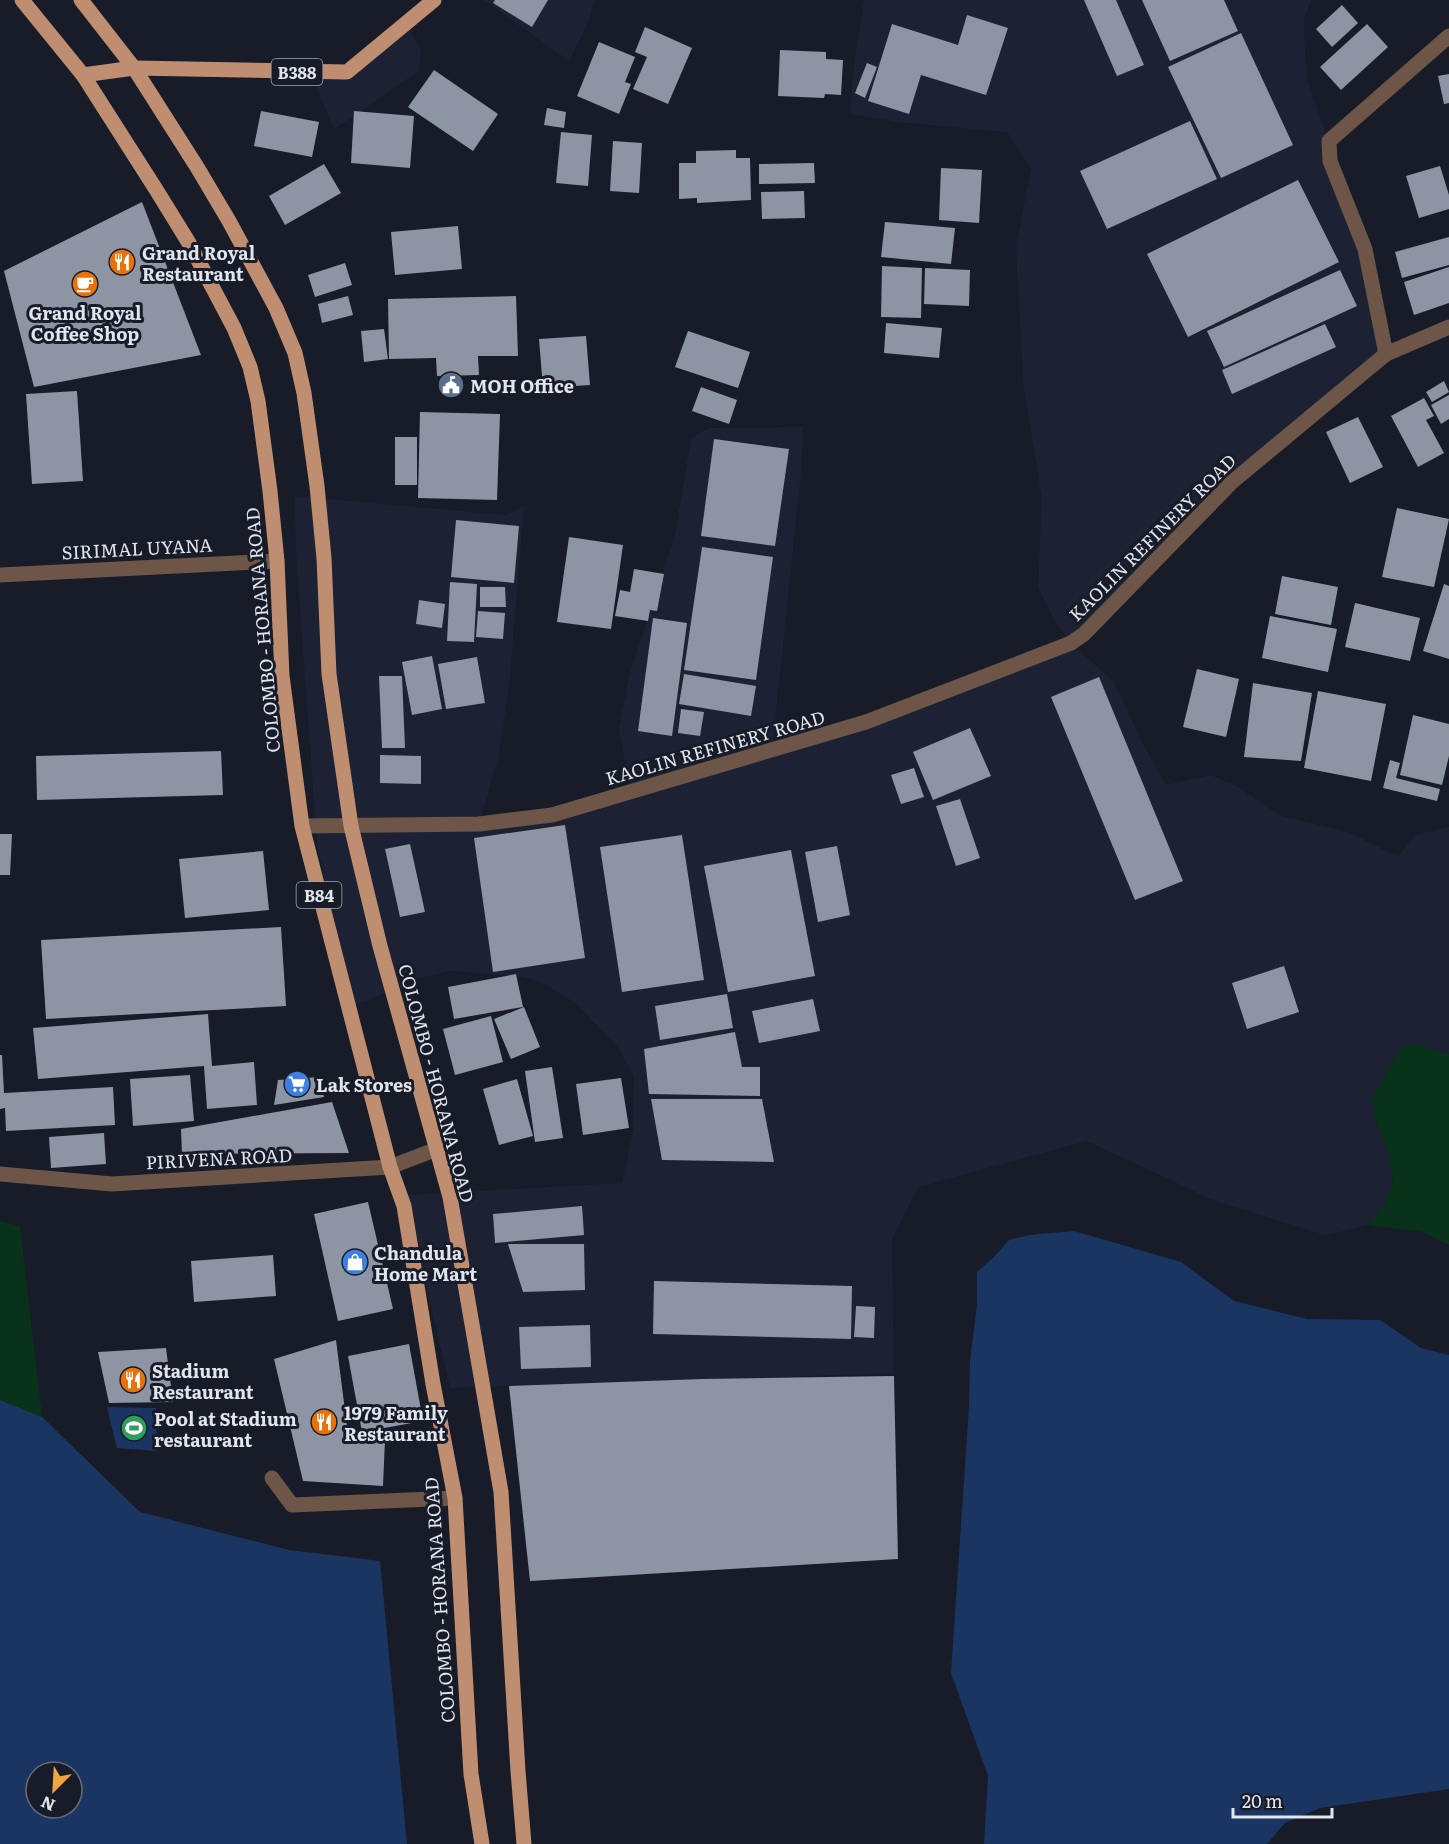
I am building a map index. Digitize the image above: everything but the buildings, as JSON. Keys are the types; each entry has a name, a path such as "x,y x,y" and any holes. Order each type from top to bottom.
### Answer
{"main road":[{"name":"COLOMBO - HORANA ROAD","path":"22,0 83,75 189,243 234,328 250,367 258,401 277,561 282,676 302,826 390,1167 404,1206 433,1384 455,1498 471,1774 482,1844"},
{"name":"COLOMBO - HORANA ROAD","path":"81,0 134,68 230,221 276,308 295,353 304,393 317,486 324,558 329,674 351,826 380,946 450,1197 501,1492 524,1844"},
{"name":"B388","path":"134,68 347,72 434,0"},
{"path":"83,75 134,68"}],"street":[{"path":"1386,354 1365,249 1330,161 1329,141 1449,36"},
{"name":"KAOLIN REFINERY ROAD","path":"302,826 479,824 552,815 866,722 1071,643 1084,634 1232,482 1386,354 1449,327"},
{"name":"SIRIMAL UYANA","path":"0,575 277,561"},
{"name":"PIRIVENA ROAD","path":"0,1174 112,1184 390,1167 437,1149"},
{"path":"272,1478 292,1505 455,1498"}],"shaded area":[{"path":"484,0 594,0 589,20 569,61"},
{"path":"864,0 1311,0 1304,19 1308,82 1365,249 1386,354 1232,482 1071,643 1114,682 1143,744 1166,785 1211,775 1235,785 1281,816 1348,832 1398,857 1415,835 1449,827 1449,1054 1415,1044 1400,1048 1372,1100 1378,1128 1389,1151 1393,1185 1384,1206 1368,1225 1325,1235 1215,1201 1087,1141 918,1187 892,1239 894,1373 450,1388 405,1195 622,1183 633,1131 634,1076 619,1049 577,1004 545,984 525,977 452,971 420,978 352,1007 317,844 294,496 506,515 524,506 509,688 498,758 479,824 631,792 619,730 629,676 675,535 691,438 709,428 803,427 802,463 772,750 1071,642 1057,625 1038,587 1042,500 1023,381 1016,246 1031,169 1007,132 897,122 850,114 853,72"},
{"path":"406,24 421,50 419,71 334,129 311,73 347,72"}],"green space":[{"path":"1415,1044 1449,1054 1449,1245 1423,1232 1368,1225 1384,1206 1393,1185 1389,1151 1378,1128 1372,1100 1400,1048"},
{"path":"0,1221 20,1226 42,1417 0,1400"}],"water":[{"path":"1074,1231 1181,1262 1234,1301 1307,1319 1380,1320 1421,1348 1449,1355 1449,1789 1320,1808 1285,1823 1267,1844 984,1844 988,1776 951,1673 969,1407 970,1360 977,1305 977,1272 1009,1240 1030,1235"},
{"path":"0,1400 42,1417 140,1512 289,1550 380,1561 407,1844 0,1844"},
{"name":"Pool at Stadium restaurant","path":"107,1407 156,1408 157,1451 117,1448"}],"place":[{"name":"Grand Royal Restaurant","path":"122,262"},
{"name":"Grand Royal Coffee Shop","path":"85,284"},
{"name":"MOH Office","path":"451,385"},
{"name":"Lak Stores","path":"297,1084"},
{"name":"Chandula Home Mart","path":"355,1262"},
{"name":"Stadium Restaurant","path":"133,1380"},
{"name":"1979 Family Restaurant","path":"324,1422"},
{"name":"Pool at Stadium restaurant","path":"134,1428"}]}
